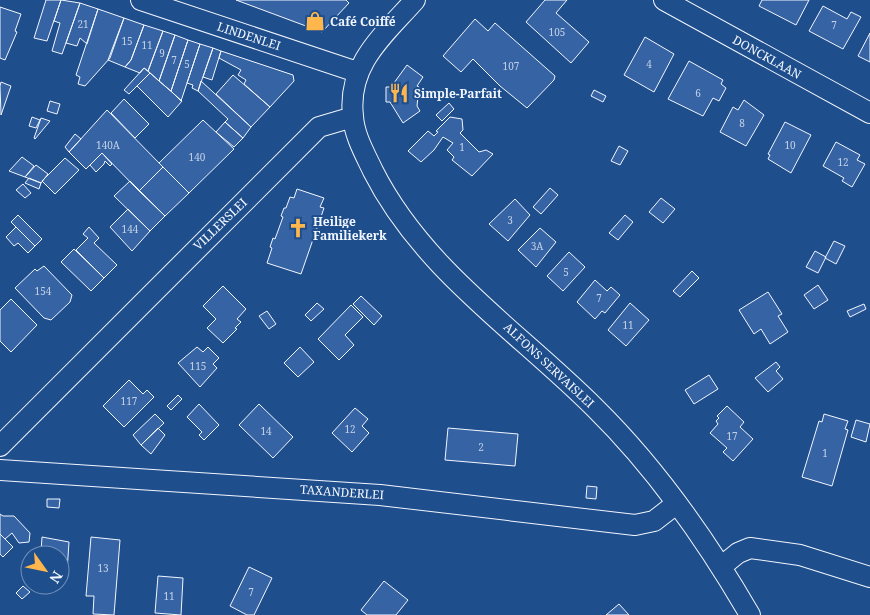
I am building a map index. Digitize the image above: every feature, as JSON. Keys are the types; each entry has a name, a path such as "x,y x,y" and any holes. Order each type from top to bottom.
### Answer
{"street":[{"name":"LINDENLEI","path":"141,0 357,72"},
{"path":"353,117 354,84 357,72 373,47 415,0"},
{"name":"DONCKLAAN","path":"664,0 870,113"},
{"name":"VILLERSLEI","path":"0,446 319,127 353,117"},
{"name":"ALFONS SERVAISLEI","path":"353,117 364,154 378,181 387,198 417,240 456,281 595,408 658,478 722,566 750,615"},
{"name":"TAXANDERLEI","path":"0,470 380,495 635,525 654,521 676,504"},
{"path":"722,566 738,553 750,548 800,555 870,577"}],"building":[{"path":"46,0 61,0 47,41 34,38"},
{"path":"61,0 80,3 62,54 52,51 60,23 54,21"},
{"path":"236,0 346,0 349,3 322,32"},
{"path":"545,0 567,0 556,13 589,42 571,63 526,22"},
{"path":"762,0 809,0 796,25 759,6"},
{"path":"80,3 98,9 87,44 80,38 77,46 66,43"},
{"path":"823,6 847,19 851,12 861,17 843,49 809,31"},
{"path":"0,7 21,14 15,31 17,32 5,60 0,58"},
{"path":"98,9 124,18 110,58 85,86 78,84 80,77 76,75"},
{"path":"124,18 144,25 131,60 125,67 108,60"},
{"path":"475,19 488,31 495,23 555,76 554,80 527,108 500,86 473,59 461,72 443,56"},
{"path":"144,25 163,31 148,71 144,68 140,73 125,67 131,60"},
{"path":"163,31 175,35 159,81 148,71"},
{"path":"870,33 870,62 858,56"},
{"path":"175,35 188,40 171,91 159,81"},
{"path":"645,37 674,54 654,92 624,75"},
{"path":"188,40 200,44 181,101 171,91"},
{"path":"200,44 213,48 198,91 192,88 193,85 187,83"},
{"path":"213,48 221,51 212,80 203,77"},
{"path":"221,51 293,75 294,81 270,107 244,84 246,80 238,75 241,70 219,58"},
{"path":"689,61 723,80 721,84 726,88 719,101 713,98 703,116 668,99"},
{"path":"407,65 423,77 417,86 419,87 417,106 420,111 403,123 390,102 386,102 386,87 391,87"},
{"path":"144,68 150,73 129,94 124,90"},
{"path":"150,73 182,101 168,117 137,86"},
{"path":"233,75 270,107 251,127 216,94"},
{"path":"201,81 251,127 243,138 225,122 228,119 198,91"},
{"path":"1,82 11,86 1,115 0,86"},
{"path":"594,90 606,96 603,102 591,96"},
{"path":"124,99 149,124 135,138 111,113"},
{"path":"744,100 764,115 746,146 720,132 733,107 738,110"},
{"path":"50,101 60,104 57,114 47,111"},
{"path":"449,103 454,109 442,121 436,115"},
{"path":"107,110 163,167 139,191 102,153 86,169 69,152"},
{"path":"32,117 40,120 36,128 29,126"},
{"path":"450,117 462,119 463,130 460,133 479,152 486,150 493,154 472,176 452,160 454,157 447,150 453,143 443,137 434,150 421,162 408,151 428,131 434,136 438,132 436,131"},
{"path":"41,118 50,121 35,139 34,138"},
{"path":"203,120 234,149 189,193 159,163"},
{"path":"225,122 243,138 234,147 216,132"},
{"path":"785,122 811,135 791,173 768,159 770,155 768,154"},
{"path":"75,134 81,139 69,152 65,147"},
{"path":"836,142 860,155 857,160 865,164 852,187 842,181 844,178 823,166"},
{"path":"619,146 628,151 620,165 611,161"},
{"path":"102,153 112,164 110,166 105,161 96,172 90,165"},
{"path":"22,157 34,166 25,177 9,171"},
{"path":"65,158 79,170 55,194 42,181"},
{"path":"36,165 48,174 41,183 25,177"},
{"path":"163,167 189,193 165,216 139,191"},
{"path":"29,178 41,183 39,189 25,183"},
{"path":"130,181 165,216 150,231 114,196"},
{"path":"23,184 31,193 25,198 16,190"},
{"path":"550,188 558,195 541,214 533,207"},
{"name":"Heilige Familiekerk","path":"297,189 324,198 320,207 324,208 301,274 267,263 272,248 270,247 283,217 281,216 284,208 286,208 290,197 294,198"},
{"path":"661,198 675,209 663,223 649,212"},
{"path":"515,199 530,215 508,241 489,224"},
{"path":"128,209 150,231 132,251 110,227"},
{"path":"18,215 42,239 35,246 11,222"},
{"path":"625,215 633,222 618,240 609,233"},
{"path":"16,227 35,246 28,253 18,243 14,246 6,237"},
{"path":"89,227 99,238 94,243 117,265 104,278 76,250 88,238 83,234"},
{"path":"540,228 556,242 536,267 518,250"},
{"path":"834,241 845,246 836,264 825,258"},
{"path":"74,249 104,278 91,291 61,262"},
{"path":"815,251 826,257 818,273 806,267"},
{"path":"569,252 585,267 563,291 547,276"},
{"path":"44,266 72,295 70,302 51,320 44,318 15,288 35,269 37,271"},
{"path":"692,271 699,278 680,297 673,291"},
{"path":"595,280 607,291 611,287 620,295 605,313 602,311 595,319 577,302"},
{"path":"818,285 828,300 814,309 804,295"},
{"path":"223,286 246,309 237,319 241,322 235,328 237,329 223,343 207,328 216,319 203,306"},
{"path":"768,292 782,314 778,316 788,332 770,344 761,329 754,334 739,310"},
{"path":"361,296 382,316 374,325 353,304"},
{"path":"11,299 37,325 11,352 0,341 0,310"},
{"path":"317,303 324,309 311,321 305,315"},
{"path":"630,303 649,320 626,346 608,330"},
{"path":"864,304 866,309 850,317 847,311"},
{"path":"351,305 363,317 345,335 354,345 339,360 318,339"},
{"path":"267,311 276,324 269,329 259,316"},
{"path":"197,347 203,352 208,347 219,358 213,364 217,368 200,387 178,363"},
{"path":"300,347 314,362 298,377 284,363"},
{"path":"776,362 780,367 776,371 783,379 768,392 755,378"},
{"path":"709,375 718,389 694,404 685,390"},
{"path":"129,380 143,394 147,390 154,397 124,427 103,406"},
{"path":"178,395 182,399 171,410 167,406"},
{"path":"199,404 219,425 204,440 199,435 202,432 187,417"},
{"path":"259,404 293,437 273,458 239,425"},
{"path":"727,406 744,422 740,427 753,439 733,461 723,452 727,448 710,433 718,424 716,421 719,418 717,416"},
{"path":"355,408 368,419 362,426 369,433 352,452 332,433"},
{"path":"155,414 164,423 141,445 133,435"},
{"path":"824,414 848,421 845,429 848,430 832,486 802,477 819,421 822,422"},
{"path":"856,420 870,424 866,442 851,437"},
{"path":"158,428 165,435 151,454 141,445"},
{"path":"448,428 518,434 515,466 445,460"},
{"path":"587,486 597,487 596,499 586,498"},
{"path":"47,499 60,499 59,508 47,507"},
{"path":"0,514 3,516 14,516 30,533 29,542 19,543 12,533 5,539 0,534"},
{"path":"0,534 13,547 3,557 0,554"},
{"path":"42,537 69,542 69,545 41,545"},
{"path":"91,537 120,540 114,615 93,614 94,596 86,596"},
{"path":"249,567 272,578 254,615 247,615 230,606"},
{"path":"158,576 183,578 181,615 155,613"},
{"path":"384,581 408,600 396,615 367,615 361,610"},
{"path":"20,589 20,595 27,595 22,599 16,593"},
{"path":"619,604 629,615 606,615"}],"place":[{"name":"Café Coiffé","path":"315,21"},
{"name":"Simple-Parfait","path":"399,93"},
{"name":"Heilige Familiekerk","path":"298,228"}]}
